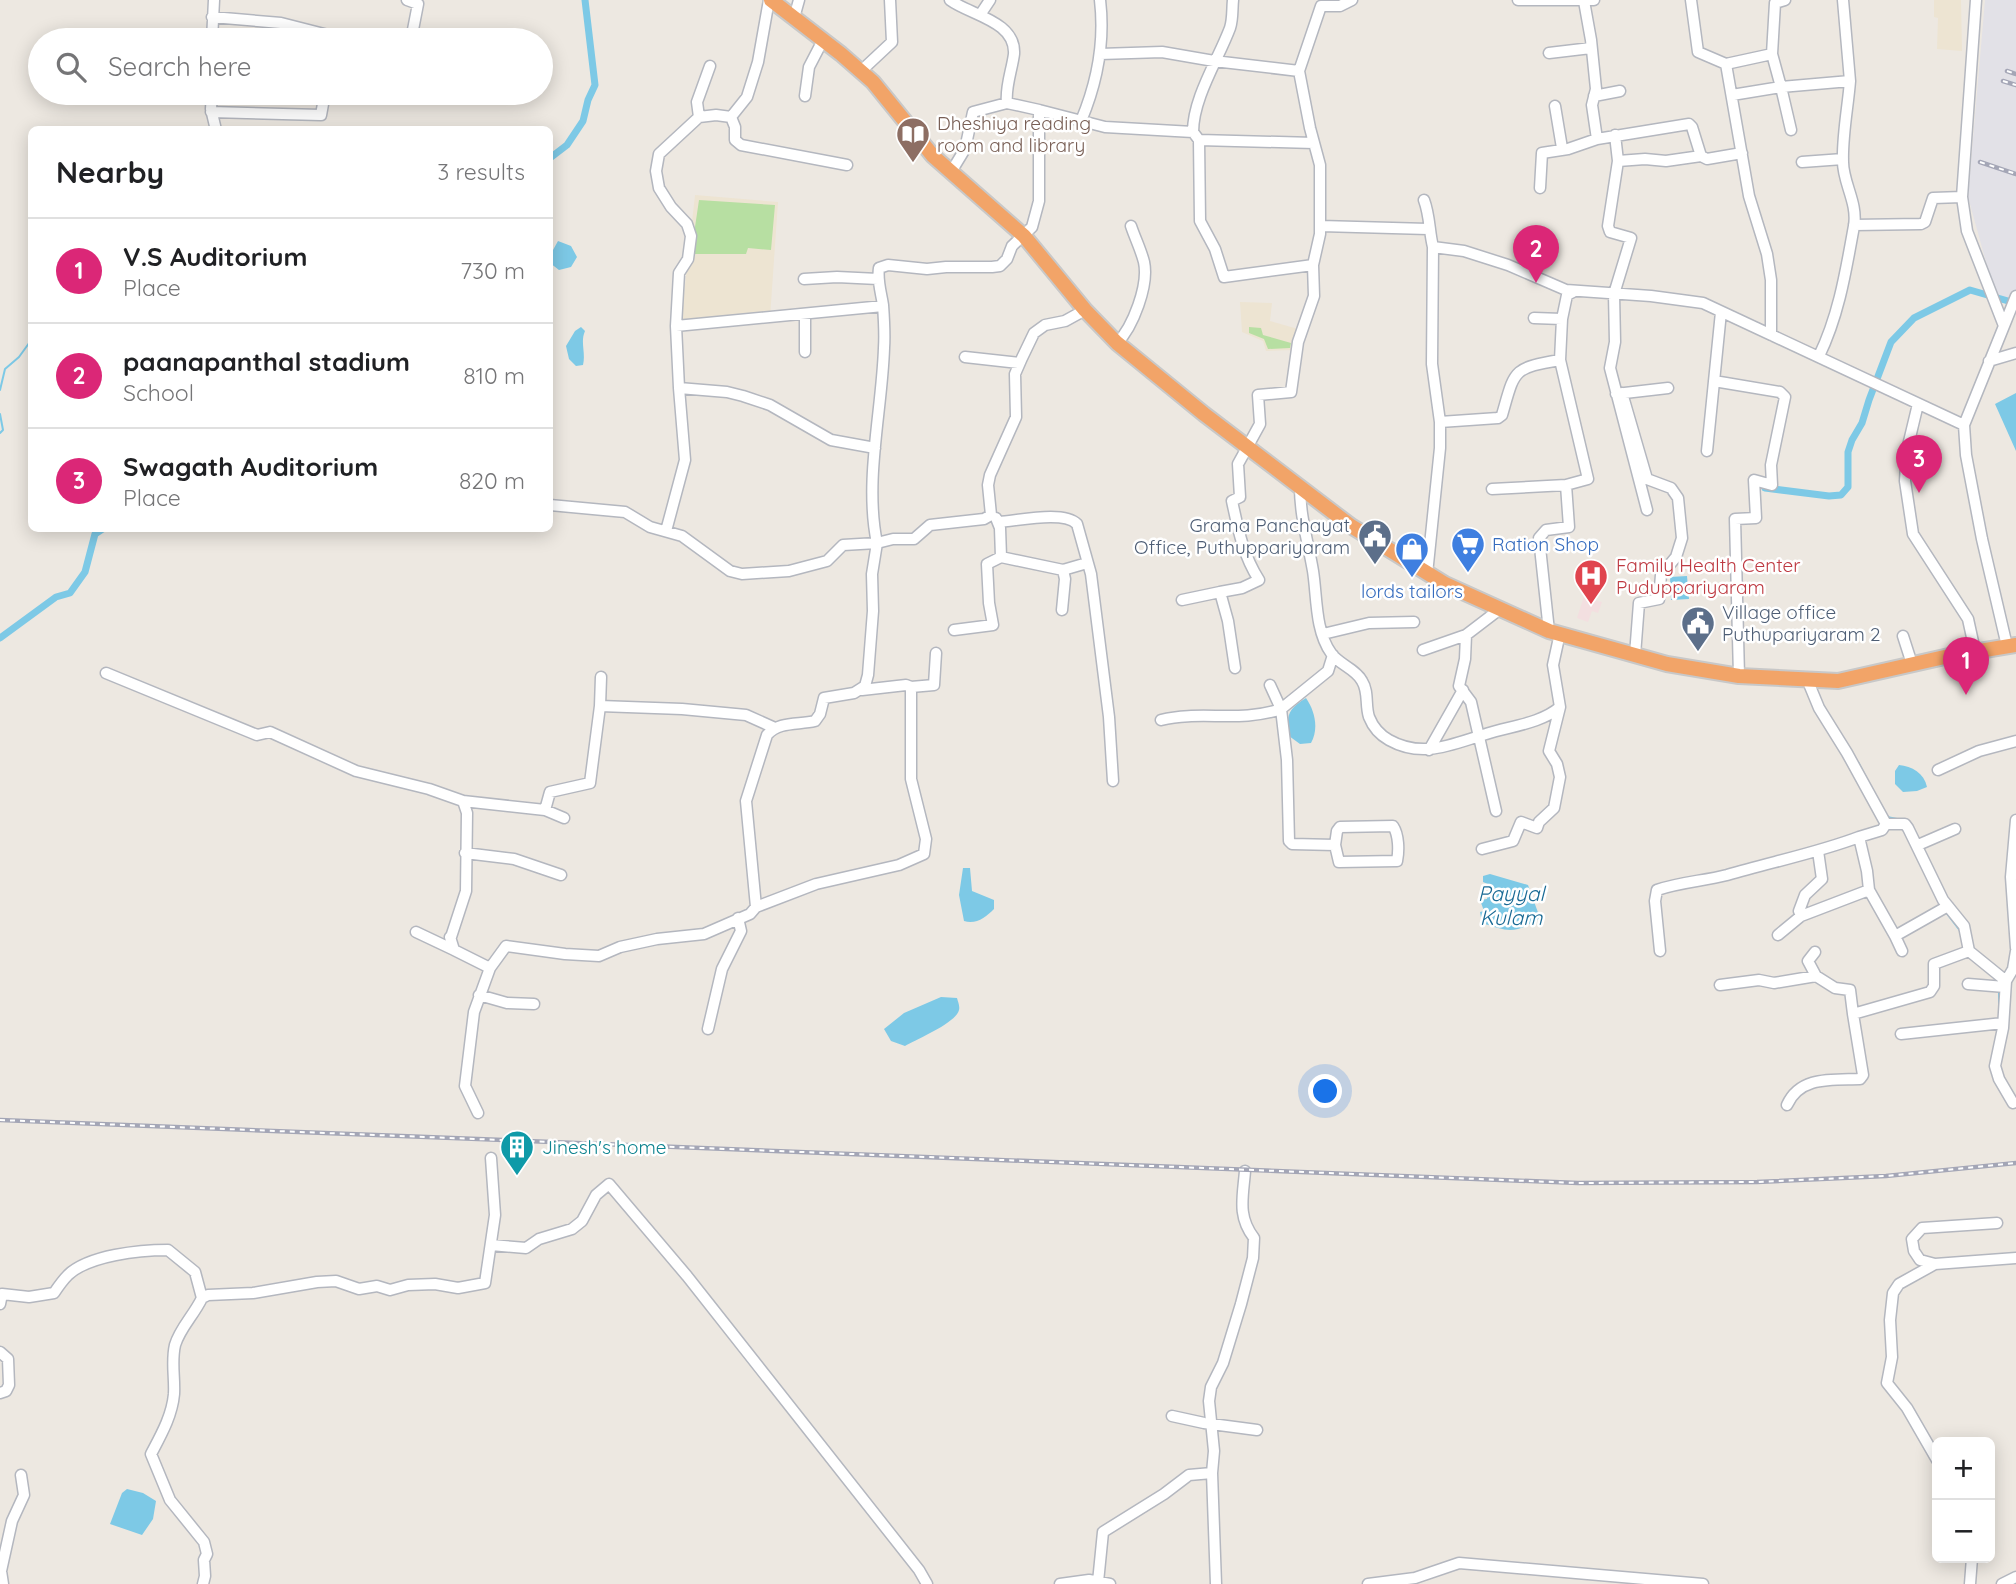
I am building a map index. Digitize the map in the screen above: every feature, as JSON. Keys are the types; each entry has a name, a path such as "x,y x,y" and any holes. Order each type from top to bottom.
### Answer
{"highway":[{"path":"770,0 873,82 933,156 1024,236 1085,310 1117,343 1204,414 1351,526 1427,574 1555,632 1667,664 1739,676 1838,681 1975,651 2011,646"}],"street":[{"path":"212,28 214,0"},
{"path":"731,117 747,97 758,62 770,0"},
{"path":"794,18 799,0"},
{"path":"861,71 892,42 890,0"},
{"path":"950,0 980,15 1009,34 1013,40 1007,103"},
{"path":"980,15 990,0"},
{"path":"1081,121 1100,54 1100,0"},
{"path":"1233,0 1231,25 1214,61 1193,121 1200,221 1224,277 1313,265"},
{"path":"1182,600 1242,588 1259,580 1250,566 1240,538 1232,500 1240,497 1238,464 1260,424 1258,395 1291,392 1298,342 1314,296 1313,265 1321,226 1320,165 1299,71 1321,6 1340,6 1352,0"},
{"path":"1518,0 1589,1 1596,89 1592,105 1597,139"},
{"path":"1690,0 1698,52 1726,64 1772,54"},
{"path":"1785,0 1775,3 1772,54 1791,130"},
{"path":"1819,356 1830,332 1846,277 1854,225 1853,201 1843,159 1850,81 1843,0"},
{"path":"1976,0 1962,197 1967,231 2004,326"},
{"path":"413,1 418,4 413,28"},
{"path":"212,17 281,23 301,28"},
{"path":"805,96 809,67 823,40"},
{"path":"1549,53 1591,48"},
{"path":"1100,54 1162,52 1299,71"},
{"path":"1726,64 1749,196 1767,254 1771,280 1772,335"},
{"path":"699,117 697,102 710,66"},
{"path":"1732,95 1781,87 1850,81"},
{"path":"1594,96 1620,92"},
{"path":"951,172 965,149 973,112 1007,103 1105,127 1314,143"},
{"path":"211,105 215,126"},
{"path":"211,112 321,115 323,105"},
{"path":"1555,106 1562,148"},
{"path":"862,690 868,674 873,611 872,574 877,543 873,511 875,448 884,347 883,306 878,271 882,266 927,269 1000,265 1007,259 1013,246 1032,227 1039,201 1039,110"},
{"path":"667,531 685,460 676,326 679,273 688,259 691,236 687,224 671,207 659,188 656,171 659,154 699,117 731,117"},
{"path":"731,117 735,127 735,140 741,145 847,165"},
{"path":"1540,188 1542,153 1568,149 1615,135 1689,124 1701,156"},
{"path":"1615,135 1618,161 1608,226 1610,232 1631,238 1614,294 1615,342 1610,368 1647,479 1671,488 1678,498 1682,538 1676,557 1661,575 1659,599 1639,603 1635,655"},
{"path":"1618,161 1666,161 1701,156 1707,159 1742,153"},
{"path":"1802,162 1843,159"},
{"path":"1854,225 1921,225 1933,198 1962,197"},
{"path":"1424,200 1429,214 1428,229 1433,247 1432,363 1440,422 1440,448 1427,574"},
{"path":"1117,343 1128,333 1137,313 1145,269 1131,226"},
{"path":"1321,226 1428,229"},
{"path":"1433,247 1464,251 1508,265 1573,292 1651,296 1703,303 1964,425"},
{"path":"804,279 837,276 878,279"},
{"path":"1492,489 1566,485 1588,479 1560,360 1562,319 1567,295 1573,292"},
{"path":"2011,646 1982,539 1966,455 1964,425 2016,296"},
{"path":"676,326 883,306"},
{"path":"1001,557 988,485 1016,417 1014,386 1019,363 1034,333 1045,325 1066,321 1085,310"},
{"path":"1707,451 1721,312"},
{"path":"805,314 805,352"},
{"path":"1534,318 1562,319"},
{"path":"1989,361 2016,353"},
{"path":"965,357 1019,363"},
{"path":"1440,422 1498,418 1502,415 1516,373 1536,364 1560,360"},
{"path":"1714,381 1780,392 1785,397 1771,465 1772,485 1754,480 1756,518 1735,519 1739,676"},
{"path":"679,388 743,396 770,405 831,440 875,448"},
{"path":"1619,394 1668,388"},
{"path":"1619,394 1647,510"},
{"path":"1918,404 1907,450 1905,481 1913,534 1968,618 1975,651"},
{"path":"1482,849 1513,841 1521,822 1537,828 1539,822 1553,808 1560,777 1557,764 1549,751 1560,707 1553,665 1555,632 1539,538 1546,530 1569,527 1566,485"},
{"path":"1300,487 1300,509 1323,634 1333,655 1362,679 1368,694 1369,716 1380,735 1401,747 1422,751 1445,748 1536,720 1560,707"},
{"path":"553,505 625,512 644,524 688,540 730,571 742,574 789,571 827,561 843,545 914,539 930,525 995,518 1073,520 1077,524 1091,574 1108,704 1113,781"},
{"path":"954,630 993,625 987,564 1001,557 1063,570 1087,563"},
{"path":"1062,610 1065,579 1063,570"},
{"path":"1220,592 1236,668"},
{"path":"1423,650 1466,635 1500,609"},
{"path":"1323,634 1369,623 1414,622"},
{"path":"1466,635 1465,659 1459,687 1471,702 1496,811"},
{"path":"1903,636 1912,664"},
{"path":"757,907 746,801 767,735 775,728 815,721 824,698 862,690 934,685 936,653"},
{"path":"1161,720 1177,716 1231,718 1266,715 1280,709 1328,671 1333,655"},
{"path":"106,673 257,735 270,732 356,771 429,789 463,801 545,810 564,818"},
{"path":"545,810 550,792 590,783 601,677"},
{"path":"1807,679 1819,708 1847,752 1886,824"},
{"path":"1270,685 1280,709 1287,760 1289,841 1292,844 1335,845"},
{"path":"478,1112 465,1086 474,1012 489,968 506,946 599,956 620,947 657,939 704,934 750,914 757,907 816,884 899,865 924,854 926,839 911,779 911,687"},
{"path":"1429,750 1463,690"},
{"path":"600,706 746,715 775,728"},
{"path":"1938,770 1979,751 2016,741"},
{"path":"453,950 450,937 466,891 467,813 463,801"},
{"path":"2010,1098 1995,1066 2003,1023 2006,984 2013,969 2016,949 2016,820"},
{"path":"1660,951 1655,901 1657,890 1818,850 1882,830 1886,824"},
{"path":"1886,824 1905,824 1948,906 1964,926 1969,951 2006,984"},
{"path":"1393,826 1397,831 1397,861 1339,862 1335,845 1340,827 1393,826"},
{"path":"1918,845 1955,829"},
{"path":"1860,837 1869,890 1902,951"},
{"path":"1801,916 1799,911 1805,895 1822,879 1818,850"},
{"path":"465,853 514,859 561,875"},
{"path":"1778,935 1801,916 1869,890"},
{"path":"1895,936 1948,906"},
{"path":"708,1029 722,969 741,930 738,918"},
{"path":"416,932 489,968"},
{"path":"1853,1014 1930,992 1934,986 1934,964 1969,951"},
{"path":"1787,1105 1793,1092 1800,1087 1823,1080 1860,1079 1863,1075 1850,990 1835,988 1816,976 1808,961 1815,952"},
{"path":"1720,985 1759,980 1774,983 1816,976"},
{"path":"1968,984 2006,984"},
{"path":"479,995 507,1003 534,1004"},
{"path":"1901,1034 2003,1023"},
{"path":"203,1584 204,1560 207,1554 204,1542 170,1500 150,1454 167,1424 172,1403 176,1344 202,1298 208,1295 253,1293 317,1282 337,1282 359,1289 377,1286 390,1290 408,1285 435,1284 457,1288 485,1283 495,1215 491,1158"},
{"path":"1216,1584 1212,1424 1209,1401 1211,1387 1223,1363 1253,1258 1254,1238 1244,1226 1241,1208 1245,1171"},
{"path":"491,1245 526,1248 553,1233 572,1229 582,1221 596,1195 609,1184 687,1276 919,1570 927,1584"},
{"path":"1997,1223 1922,1228 1912,1239 1914,1251 1920,1260 1935,1264 2016,1258"},
{"path":"1,1295 48,1298 68,1275 89,1262 144,1250 168,1250 195,1272 202,1298"},
{"path":"1932,1451 1908,1408 1887,1383 1892,1357 1890,1320 1893,1293 1899,1284 1935,1264"},
{"path":"0,1352 8,1359 9,1385 6,1391 0,1393"},
{"path":"1172,1416 1257,1430"},
{"path":"1098,1582 1103,1532 1189,1475 1212,1473"},
{"path":"3,1584 1,1571 9,1534 24,1495 20,1475"},
{"path":"1368,1584 1415,1578 1458,1563 1703,1584"},
{"path":"1970,1584 1972,1563"},
{"path":"2002,1584 2016,1577"},
{"path":"1060,1584 1089,1580 1110,1584"}],"shaded area":[{"path":"1934,0 1961,0 1962,51 1937,49 1938,18 1934,17"},
{"path":"1985,0 2016,0 2016,304 1996,298 1968,197"},
{"path":"695,195 778,202 770,318 681,322"},
{"path":"1240,302 1272,303 1270,321 1298,329 1293,350 1266,351 1263,341 1242,332"},
{"name":"Family Health Center Puduppariyaram","path":"1587,587 1598,591 1595,600 1602,602 1598,613 1592,611 1588,622 1577,618"}],"green space":[{"path":"699,200 775,205 771,250 748,248 746,254 691,254"},
{"path":"1249,327 1261,328 1263,335 1291,343 1290,348 1268,349 1264,339 1249,333"}],"water":[{"path":"558,241 571,246 577,257 571,267 559,270 553,265 553,250"},
{"path":"581,327 585,331 584,361 583,365 576,366 569,359 566,346 575,331"},
{"path":"2016,393 2016,451 1995,404"},
{"path":"1687,576 1689,599 1671,600 1670,577"},
{"path":"1306,698 1314,714 1315,732 1311,743 1300,744 1289,736 1288,718 1292,709"},
{"path":"1899,765 1917,771 1927,787 1903,792 1895,784 1895,771"},
{"path":"963,868 970,868 972,891 994,900 994,909 973,922 964,921 959,895"},
{"name":"Payyal Kulam","path":"1490,874 1528,885 1540,918 1512,930 1482,923 1480,912 1484,911 1480,900 1487,899 1490,885 1483,882 1483,876"},
{"path":"941,997 957,998 959,1010 951,1020 905,1046 891,1041 884,1029 904,1013"},
{"path":"127,1489 143,1493 156,1501 153,1519 142,1535 110,1524 122,1493"}],"waterway":[{"path":"553,156 567,145 583,121 595,85 585,0"},
{"path":"1765,488 1841,495 1848,487 1848,452 1862,423 1891,342 1914,318 1970,290 2015,303"},
{"path":"0,390 5,369 28,345"},
{"path":"0,414 3,430 0,433"},
{"path":"0,638 56,597 70,593 85,572 95,534 98,532"},
{"path":"1858,762 1870,785"},
{"path":"1887,817 1902,820"},
{"path":"1945,911 1961,932 1963,945"},
{"path":"1999,989 1999,1011"}],"railway":[{"path":"2007,71 2016,74"},
{"path":"2003,81 2016,85"},
{"path":"1980,162 2016,174"},
{"path":"0,1120 1578,1183 1757,1182 1886,1176 2016,1163"}],"place":[{"name":"Dheshiya reading room and library","path":"913,164"},
{"name":"paanapanthal stadium","path":"1536,283"},
{"name":"Swagath Auditorium","path":"1919,493"},
{"name":"Grama Panchayat Office, Puthuppariyaram","path":"1375,566"},
{"name":"Ration Shop","path":"1468,574"},
{"name":"lords tailors","path":"1412,579"},
{"name":"Family Health Center Puduppariyaram","path":"1591,606"},
{"name":"Village office Puthupariyaram 2","path":"1698,653"},
{"name":"V.S Auditorium","path":"1966,695"},
{"name":"Jinesh's home","path":"517,1177"}]}
